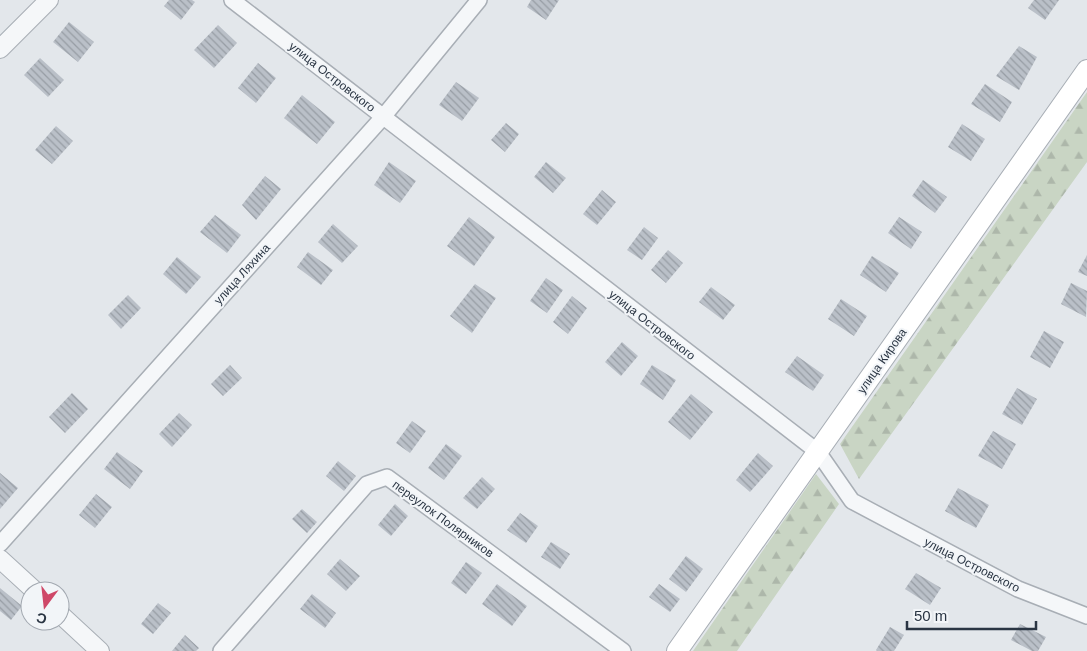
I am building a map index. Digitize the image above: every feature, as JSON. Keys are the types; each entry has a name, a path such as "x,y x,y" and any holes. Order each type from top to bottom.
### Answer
{"main road":[{"name":"улица Кирова","path":"678,651 1087,70"}],"street":[{"path":"0,49 49,0"},
{"name":"улица Островского","path":"232,0 818,452 852,501 1018,589 1087,616"},
{"name":"улица Ляхина","path":"0,544 383,117 479,0"},
{"name":"переулок Полярников","path":"221,651 367,484 386,478 623,651"},
{"path":"0,559 24,581"},
{"path":"70,623 100,651"}],"green space":[{"path":"1087,92 1087,162 859,479 840,444"},
{"path":"816,474 839,504 737,651 693,651"}],"building":[{"path":"169,0 192,0 195,2 181,20 164,6"},
{"path":"531,0 559,0 546,20 527,7"},
{"path":"1034,0 1059,0 1045,20 1028,8"},
{"path":"69,22 94,42 78,62 53,42"},
{"path":"218,25 237,43 214,68 194,50"},
{"path":"1019,46 1037,57 1019,90 996,76"},
{"path":"40,58 64,80 48,97 24,75"},
{"path":"258,63 276,78 256,103 238,88"},
{"path":"456,82 479,98 462,121 439,105"},
{"path":"985,84 1012,102 1000,122 971,104"},
{"path":"302,95 335,122 317,144 284,118"},
{"path":"506,123 519,134 505,152 491,140"},
{"path":"962,124 985,139 971,161 948,147"},
{"path":"56,126 73,141 52,164 35,150"},
{"path":"389,162 416,181 400,203 374,185"},
{"path":"546,162 566,178 553,193 534,177"},
{"path":"265,176 281,189 256,220 242,205"},
{"path":"923,180 947,197 935,213 912,196"},
{"path":"602,190 616,202 597,225 583,214"},
{"path":"215,215 241,235 227,253 200,232"},
{"path":"469,217 495,237 474,266 447,246"},
{"path":"899,217 922,232 911,249 888,233"},
{"path":"333,224 358,246 342,263 318,242"},
{"path":"644,227 658,238 642,260 627,250"},
{"path":"668,250 683,263 666,283 651,270"},
{"path":"308,252 333,270 321,285 297,267"},
{"path":"1087,255 1087,276 1078,272"},
{"path":"872,256 899,273 886,292 860,275"},
{"path":"177,257 201,277 186,294 163,274"},
{"path":"546,278 563,290 547,313 530,301"},
{"path":"1071,283 1087,291 1086,317 1061,304"},
{"path":"475,284 496,298 472,333 450,316"},
{"path":"711,287 735,305 723,320 699,302"},
{"path":"128,295 141,308 121,329 108,315"},
{"path":"572,296 587,308 568,334 553,322"},
{"path":"841,299 867,316 854,336 828,319"},
{"path":"1044,331 1064,342 1050,368 1030,357"},
{"path":"622,342 638,356 621,376 605,362"},
{"path":"797,356 824,375 813,391 785,372"},
{"path":"230,365 242,378 223,396 211,384"},
{"path":"652,365 676,380 663,400 640,384"},
{"path":"1017,388 1037,399 1022,425 1002,414"},
{"path":"72,393 88,409 65,433 49,417"},
{"path":"691,394 713,412 690,440 668,422"},
{"path":"179,413 192,425 172,447 159,434"},
{"path":"412,421 426,431 410,453 396,443"},
{"path":"993,431 1016,444 1002,469 978,456"},
{"path":"446,444 462,456 444,480 428,468"},
{"path":"117,452 143,471 130,489 104,469"},
{"path":"758,453 773,466 750,492 736,480"},
{"path":"338,461 356,476 344,491 326,476"},
{"path":"0,473 18,488 0,509"},
{"path":"482,477 495,489 477,509 463,498"},
{"path":"958,488 989,505 976,528 945,511"},
{"path":"96,494 112,507 95,528 79,515"},
{"path":"395,504 408,516 391,536 378,525"},
{"path":"302,509 317,522 307,533 292,519"},
{"path":"520,513 538,526 526,543 507,530"},
{"path":"551,542 570,554 560,569 541,557"},
{"path":"686,556 703,569 686,592 669,579"},
{"path":"340,559 360,576 346,591 327,574"},
{"path":"466,562 482,573 466,594 451,583"},
{"path":"916,573 941,588 930,605 905,589"},
{"path":"497,584 527,606 512,626 482,604"},
{"path":"659,584 680,599 670,612 649,597"},
{"path":"0,588 20,604 20,609 11,620 0,611"},
{"path":"312,594 336,613 325,628 300,609"},
{"path":"158,603 171,613 153,634 141,624"},
{"path":"1020,624 1046,637 1038,651 1032,651 1011,640"},
{"path":"890,627 904,635 894,651 877,651 876,650"},
{"path":"185,635 199,648 196,651 172,651"}]}
